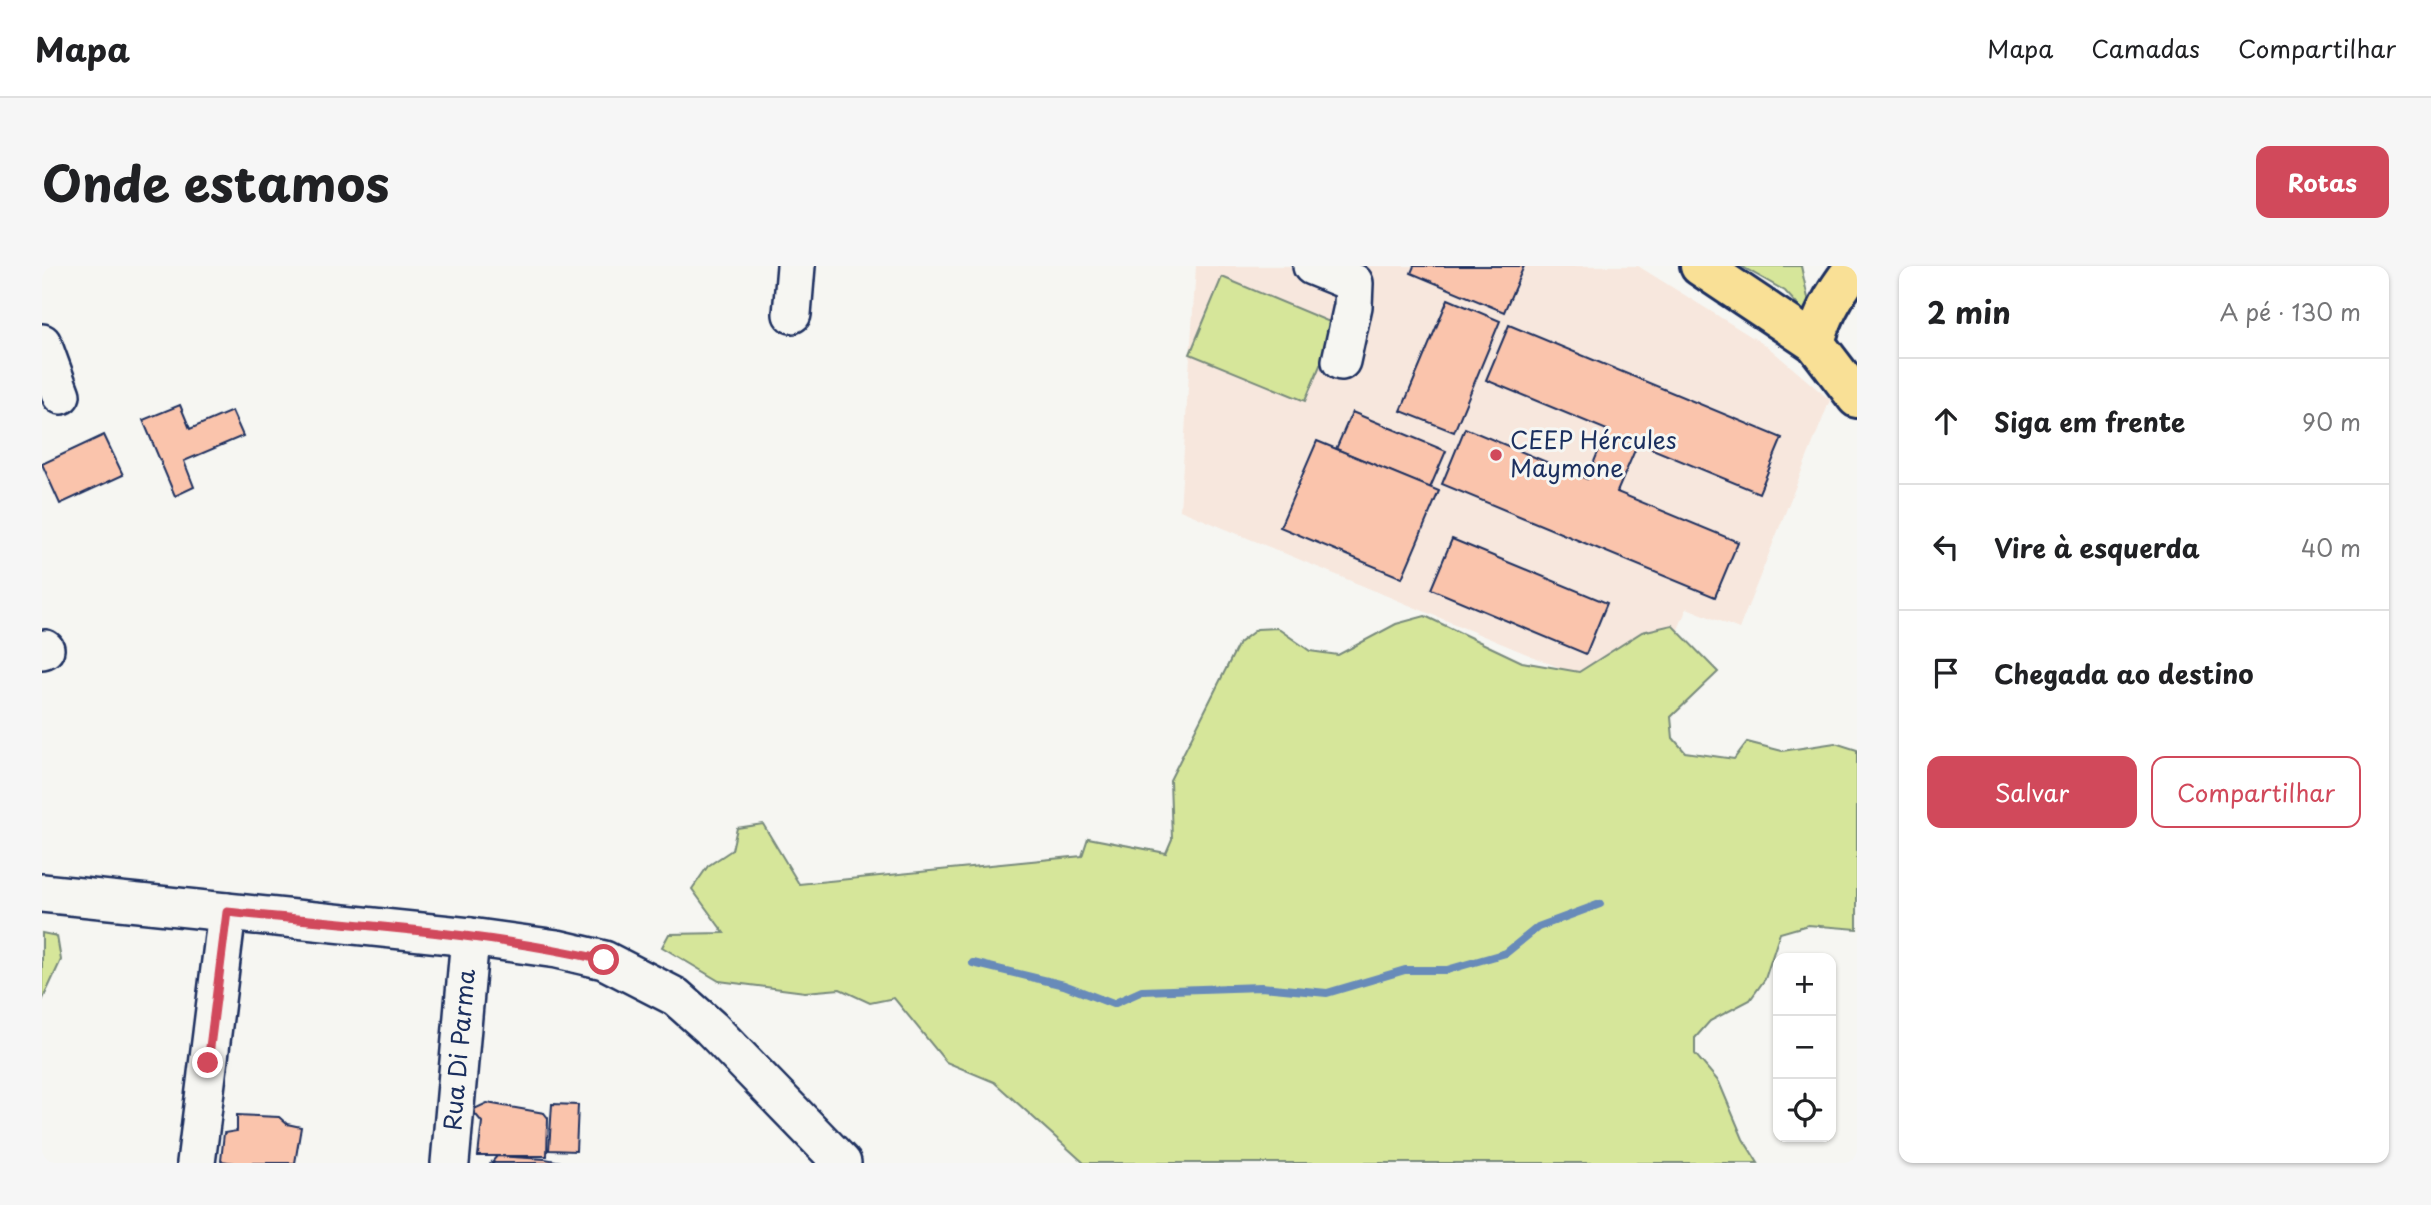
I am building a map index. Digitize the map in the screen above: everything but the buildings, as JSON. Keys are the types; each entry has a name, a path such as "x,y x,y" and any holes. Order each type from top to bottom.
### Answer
{"main road":[{"path":"1700,266 1815,343 1856,393"},
{"path":"1815,343 1829,283 1856,266"}],"street":[{"path":"792,314 796,266"},
{"path":"1312,266 1358,275 1341,361"},
{"path":"42,343 61,395"},
{"path":"42,893 470,937 558,949 604,960 676,996 711,1028 842,1163"},
{"path":"196,1163 227,912"},
{"name":"Rua Di Parma","path":"450,1163 470,937"}],"shaded area":[{"name":"CEEP Hércules Maymone","path":"1196,266 1638,266 1768,347 1830,400 1739,629 1687,608 1647,704 1180,510"}],"green space":[{"path":"1741,266 1801,266 1809,303 1804,312 1785,291"},
{"path":"1222,277 1337,325 1305,401 1190,354"},
{"path":"1425,616 1522,662 1579,672 1642,632 1672,625 1718,672 1671,717 1673,738 1685,752 1734,759 1747,742 1782,751 1835,743 1857,750 1857,929 1808,925 1780,933 1765,979 1750,1000 1710,1021 1695,1038 1695,1054 1719,1082 1743,1139 1758,1163 1084,1163 994,1082 946,1062 894,998 870,1003 840,989 805,992 719,981 662,947 669,934 724,933 692,889 708,866 732,850 737,828 763,824 799,884 1082,856 1088,838 1166,853 1172,839 1170,780 1239,643 1257,629 1277,628 1310,651 1338,655 1396,624"},
{"path":"42,933 57,936 61,960 42,1001"}],"waterway":[{"path":"973,963 1064,985 1113,1004 1142,991 1261,987 1327,993 1405,970 1447,970 1506,953 1538,927 1600,904"}],"place":[{"name":"CEEP Hércules Maymone","path":"1496,455"}],"route":[{"path":"208,1063 227,912 470,937 558,949 604,960"}]}
